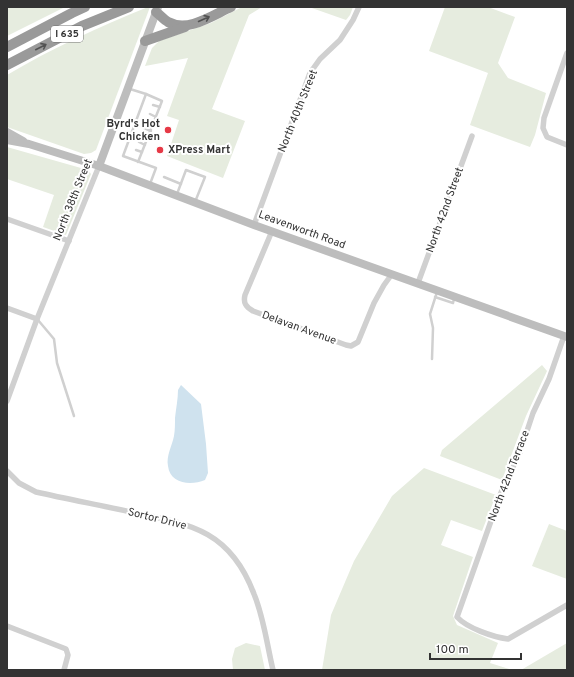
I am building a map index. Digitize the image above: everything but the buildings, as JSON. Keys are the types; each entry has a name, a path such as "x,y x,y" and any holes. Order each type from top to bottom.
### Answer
{"highway":[{"name":"I 635","path":"7,47 85,7"},
{"name":"I 635","path":"7,65 82,26 129,7"},
{"path":"146,41 189,26 231,7"},
{"path":"157,9 168,22 178,26 189,26"}],"main road":[{"name":"North 38th Street","path":"99,166 157,9"},
{"name":"Leavenworth Road","path":"7,132 29,144"},
{"name":"Leavenworth Road","path":"7,140 29,144 99,166 272,231 418,283 436,293 455,296 566,336"}],"street":[{"name":"North 40th Street","path":"254,224 310,74 320,59 340,40 353,20 358,7"},
{"path":"567,53 565,66 544,118 543,128 547,136 567,145"},
{"name":"North 42nd Street","path":"418,283 472,136"},
{"name":"North 38th Street","path":"7,401 37,319 99,166"},
{"path":"7,219 69,241"},
{"name":"Delavan Avenue","path":"272,231 245,295 244,299 246,305 253,311 346,345 354,345 358,342 374,303 392,274"},
{"path":"7,308 37,319"},
{"name":"North 42nd Terrace","path":"566,336 549,379 533,413 520,452 502,490 457,617 462,623 497,637 508,639 567,605"},
{"name":"Sortor Drive","path":"7,471 19,483 36,492 172,520 204,532 224,546 239,565 254,593 260,612 273,670"},
{"path":"7,626 66,649 68,660 64,670"}],"lane":[{"path":"128,88 162,101 138,162"},
{"path":"146,94 141,111 137,117 134,133 123,156 156,168 150,185"},
{"path":"143,101 147,103"},
{"path":"153,105 160,107"},
{"path":"150,114 156,117"},
{"path":"137,117 141,118"},
{"path":"147,121 154,123"},
{"path":"144,128 151,131"},
{"path":"141,136 148,138"},
{"path":"139,142 145,145"},
{"path":"136,150 142,152"},
{"path":"176,195 186,170 205,177 195,202"},
{"path":"164,177 180,184"},
{"path":"432,359 433,328 430,314 436,293"},
{"path":"37,319 54,339 57,363 74,416"}],"shaded area":[{"path":"7,7 65,7 7,36"},
{"path":"150,7 96,150 91,153 84,154 7,127 7,75 76,38"},
{"path":"242,7 262,7 249,15 212,109 245,121 223,178 167,156 179,120 167,116 188,58 145,66 152,48 159,41 211,23"},
{"path":"309,7 353,7 346,20"},
{"path":"445,7 488,7 515,17 498,63 508,78 546,93 535,135 530,147 470,125 488,73 429,51"},
{"path":"7,147 88,170 91,174 66,235 43,227 54,195 7,179"},
{"path":"542,365 547,371 526,416 502,480 440,456 442,450"},
{"path":"424,468 496,495 482,531 451,520 441,545 473,557 453,616 457,625 498,643 490,663 512,670 322,670 331,615 354,561 392,496"},
{"path":"549,524 567,531 567,579 532,566"},
{"path":"246,643 260,646 265,670 233,670 232,659 235,648"},
{"path":"567,643 567,670 521,670"}],"water":[{"path":"181,385 201,404 208,473 205,480 194,483 177,480 173,477 168,466 168,455 174,434 178,390"}],"place":[{"name":"Byrd's Hot Chicken","path":"168,130"},
{"name":"XPress Mart","path":"160,150"}]}
